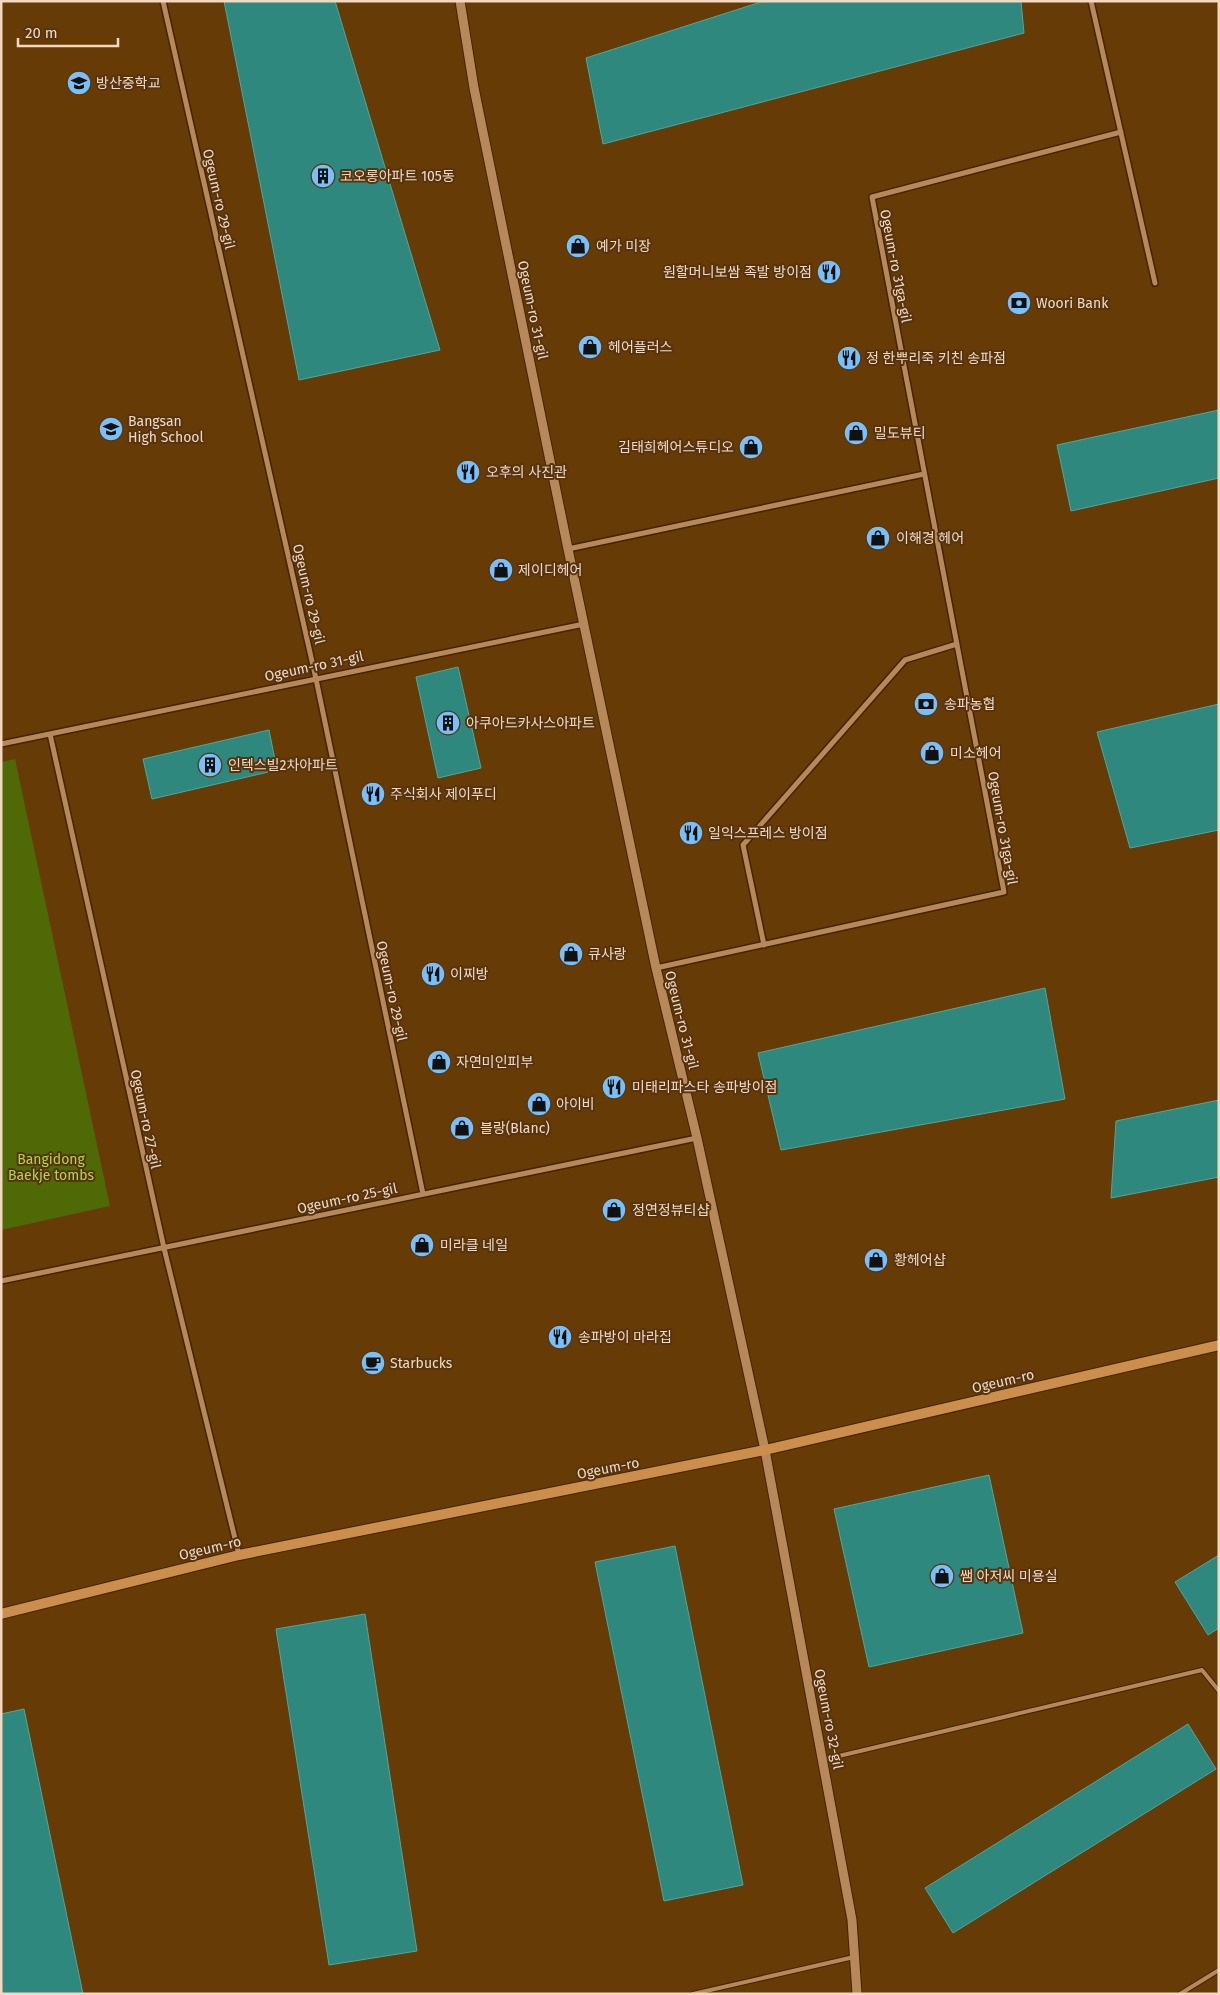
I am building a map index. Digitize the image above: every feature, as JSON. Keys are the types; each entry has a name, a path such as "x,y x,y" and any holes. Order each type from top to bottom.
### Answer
{"main road":[{"name":"Ogeum-ro","path":"1,1614 239,1555 765,1450 1219,1345"}],"street":[{"name":"Ogeum-ro 29-gil","path":"163,1 316,680 422,1194"},
{"name":"Ogeum-ro 31-gil","path":"460,1 476,98 656,968 697,1138 765,1450"},
{"path":"1091,1 1155,283"},
{"name":"Ogeum-ro 31ga-gil","path":"656,968 1004,892 872,197 1120,132"},
{"path":"568,549 924,474"},
{"name":"Ogeum-ro 31-gil","path":"50,734 584,624"},
{"path":"764,945 743,845 904,660 957,644"},
{"path":"1,744 50,734"},
{"name":"Ogeum-ro 27-gil","path":"50,734 164,1248 239,1555"},
{"name":"Ogeum-ro 25-gil","path":"1,1281 697,1138"},
{"name":"Ogeum-ro 32-gil","path":"765,1450 852,1920 857,1994"}],"lane":[{"path":"822,1760 1202,1670 1219,1691"},
{"path":"693,1994 855,1957"},
{"path":"1180,1994 1219,1970"}],"green space":[{"name":"Bangidong Baekje tombs","path":"15,759 110,1206 1,1230 1,762"}],"building":[{"name":"코오롱아파트 105동","path":"224,1 335,1 440,350 299,380"},
{"path":"764,1 1021,1 1024,33 603,144 586,58"},
{"path":"1219,410 1219,478 1071,511 1057,445"},
{"name":"아쿠아드카사스아파트","path":"458,667 481,768 438,778 416,677"},
{"path":"1219,704 1219,830 1130,848 1097,732"},
{"name":"인텍스빌2차아파트","path":"269,730 277,770 152,799 143,759"},
{"path":"1045,988 1065,1099 781,1150 758,1053"},
{"path":"1219,1100 1219,1177 1111,1198 1116,1121"},
{"path":"989,1475 1023,1633 869,1667 834,1509"},
{"path":"675,1546 743,1885 664,1901 595,1562"},
{"path":"1219,1555 1219,1628 1208,1635 1175,1582"},
{"path":"365,1614 417,1951 329,1965 276,1629"},
{"path":"24,1709 83,1994 3,1994 1,1988 1,1714"},
{"path":"1188,1724 1216,1769 953,1933 925,1888"}],"place":[{"name":"방산중학교","path":"79,83"},
{"name":"코오롱아파트 105동","path":"323,176"},
{"name":"예가 미장","path":"578,246"},
{"name":"원할머니보쌈 족발 방이점","path":"829,272"},
{"name":"Woori Bank","path":"1019,303"},
{"name":"헤어플러스","path":"590,347"},
{"name":"정 한뿌리죽 키친 송파점","path":"849,358"},
{"name":"Bangsan High School","path":"111,429"},
{"name":"밀도뷰티","path":"856,433"},
{"name":"김태희헤어스튜디오","path":"751,447"},
{"name":"오후의 사진관","path":"468,472"},
{"name":"이해경 헤어","path":"878,538"},
{"name":"제이디헤어","path":"501,570"},
{"name":"송파농협","path":"926,704"},
{"name":"아쿠아드카사스아파트","path":"448,723"},
{"name":"미소헤어","path":"932,753"},
{"name":"인텍스빌2차아파트","path":"210,765"},
{"name":"주식회사 제이푸디","path":"373,794"},
{"name":"일익스프레스 방이점","path":"691,833"},
{"name":"큐사랑","path":"571,954"},
{"name":"이찌방","path":"433,974"},
{"name":"자연미인피부","path":"439,1062"},
{"name":"미태리파스타 송파방이점","path":"614,1087"},
{"name":"아이비","path":"539,1104"},
{"name":"블랑(Blanc)","path":"462,1128"},
{"name":"정연정뷰티샵","path":"614,1210"},
{"name":"미라클 네일","path":"422,1245"},
{"name":"황헤어샵","path":"876,1260"},
{"name":"송파방이 마라집","path":"560,1337"},
{"name":"Starbucks","path":"373,1363"},
{"name":"쌤 아저씨 미용실","path":"942,1576"}]}
